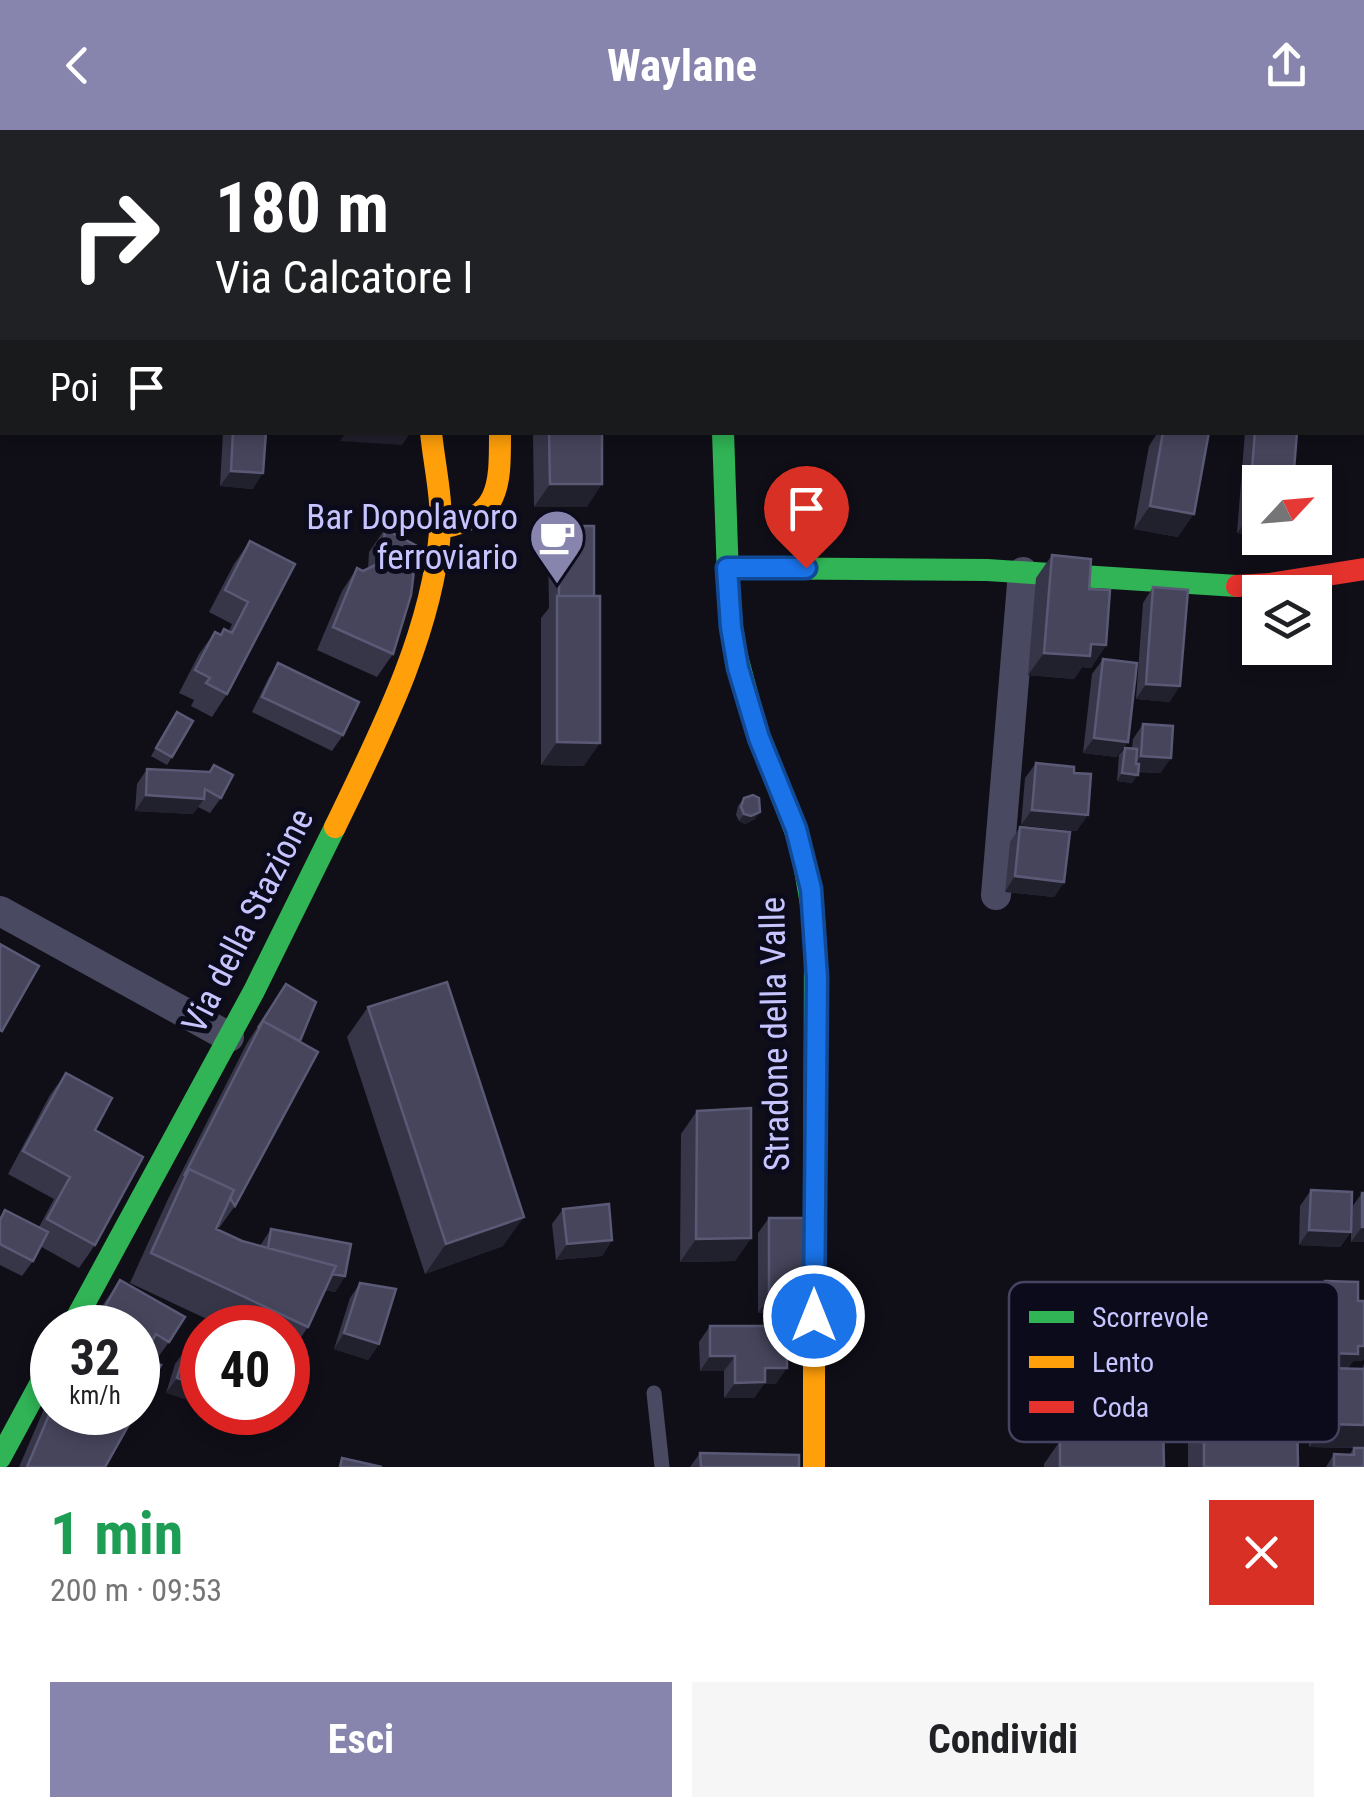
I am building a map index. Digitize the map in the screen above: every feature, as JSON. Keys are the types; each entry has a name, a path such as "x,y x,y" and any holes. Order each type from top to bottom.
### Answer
{"street":[{"name":"Via della Stazione","path":"83,1305 229,1036 374,747 430,604 441,528 431,435"},
{"path":"441,528 470,522 485,512 496,483 500,435"},
{"name":"Stradone della Valle","path":"722,435 731,627 738,668 759,738 796,829 809,879 815,928 814,1467"},
{"path":"727,568 1023,572 1216,587 1270,584 1364,569"},
{"path":"996,895 1023,572"},
{"path":"0,912 229,1036"},
{"path":"0,1458 30,1403"}],"lane":[{"path":"654,1394 662,1467"}],"building":[{"path":"233,435 266,435 263,473 231,471"},
{"path":"549,435 602,435 602,484 550,484"},
{"path":"1162,435 1208,435 1194,514 1150,506"},
{"path":"1255,435 1297,435 1294,465 1252,465"},
{"path":"559,526 594,526 594,596 559,596"},
{"path":"385,529 417,546 411,595 393,654 333,627 357,568 363,571 382,562"},
{"path":"250,541 295,564 227,694 206,683 210,678 195,670 215,632 221,635 224,629 232,633 248,602 225,590"},
{"path":"1052,555 1091,559 1089,589 1110,590 1106,645 1091,644 1090,656 1044,653"},
{"path":"1153,587 1188,590 1180,686 1146,684"},
{"path":"557,596 600,596 600,743 557,742"},
{"path":"1103,659 1137,663 1128,742 1094,738"},
{"path":"278,663 359,702 343,735 262,697"},
{"path":"177,712 193,721 172,757 156,748"},
{"path":"1143,724 1173,726 1171,758 1141,756"},
{"path":"1125,748 1137,749 1138,775 1122,773"},
{"path":"1036,763 1074,767 1074,773 1091,774 1088,815 1032,810"},
{"path":"214,765 233,775 221,798 205,789 204,799 146,795 147,769 210,772"},
{"path":"744,798 759,798 760,812 751,816 744,814 741,807"},
{"path":"1020,827 1070,832 1064,882 1015,876"},
{"path":"0,944 39,966 2,1031 0,1030"},
{"path":"447,982 524,1217 446,1244 368,1007"},
{"path":"286,984 316,1002 300,1041 263,1021 258,1028"},
{"path":"263,1021 318,1052 235,1206 230,1198 234,1190 189,1169 184,1176"},
{"path":"66,1073 112,1098 95,1130 143,1157 95,1245 47,1219 70,1177 23,1151"},
{"path":"751,1108 751,1238 696,1239 697,1111"},
{"path":"189,1169 234,1190 216,1229 242,1241 336,1266 310,1323 310,1305 261,1305 151,1253"},
{"path":"1311,1190 1352,1192 1351,1232 1309,1230"},
{"path":"1364,1193 1364,1227 1362,1227"},
{"path":"609,1204 612,1240 567,1244 563,1209"},
{"path":"5,1210 48,1232 33,1261 0,1244 0,1220"},
{"path":"769,1218 810,1218 810,1294 769,1298"},
{"path":"271,1229 351,1244 345,1276 332,1274 336,1266 268,1248"},
{"path":"120,1280 180,1314 180,1325 169,1342 160,1336 160,1305 106,1305"},
{"path":"1325,1281 1358,1282 1358,1301 1364,1301 1364,1346 1358,1346 1358,1354 1339,1353 1339,1282"},
{"path":"360,1283 396,1289 379,1344 344,1333"},
{"path":"710,1326 787,1326 787,1368 765,1368 765,1382 735,1383 735,1356 710,1356"},
{"path":"1339,1368 1364,1369 1364,1425 1339,1424"},
{"path":"41,1435 123,1435 105,1467 27,1467"},
{"path":"1060,1442 1163,1442 1164,1467 1060,1467"},
{"path":"1204,1442 1298,1442 1298,1467 1204,1467"},
{"path":"1354,1448 1364,1448 1364,1467 1334,1467 1334,1454 1354,1455"},
{"path":"700,1453 799,1455 799,1467 701,1467"},
{"path":"342,1458 382,1467 340,1467"}],"traffic: fast":[{"path":"723,435 729,607 735,649 759,738 801,846 815,928 814,1317"},
{"path":"727,568 987,570 1237,586"},
{"path":"83,1305 254,991 335,827"},
{"path":"0,1458 30,1403"}],"traffic: slow":[{"path":"335,827 401,683 426,608 441,520 431,435"},
{"path":"441,528 476,516 493,496 500,435"},
{"path":"814,1317 814,1467"}],"traffic: jam":[{"path":"1237,586 1364,569"}],"place":[{"name":"Bar Dopolavoro ferroviario","path":"557,586"}],"route":[{"path":"806,568 727,568 738,668 759,738 796,829 811,889 817,978 814,1316"}]}
